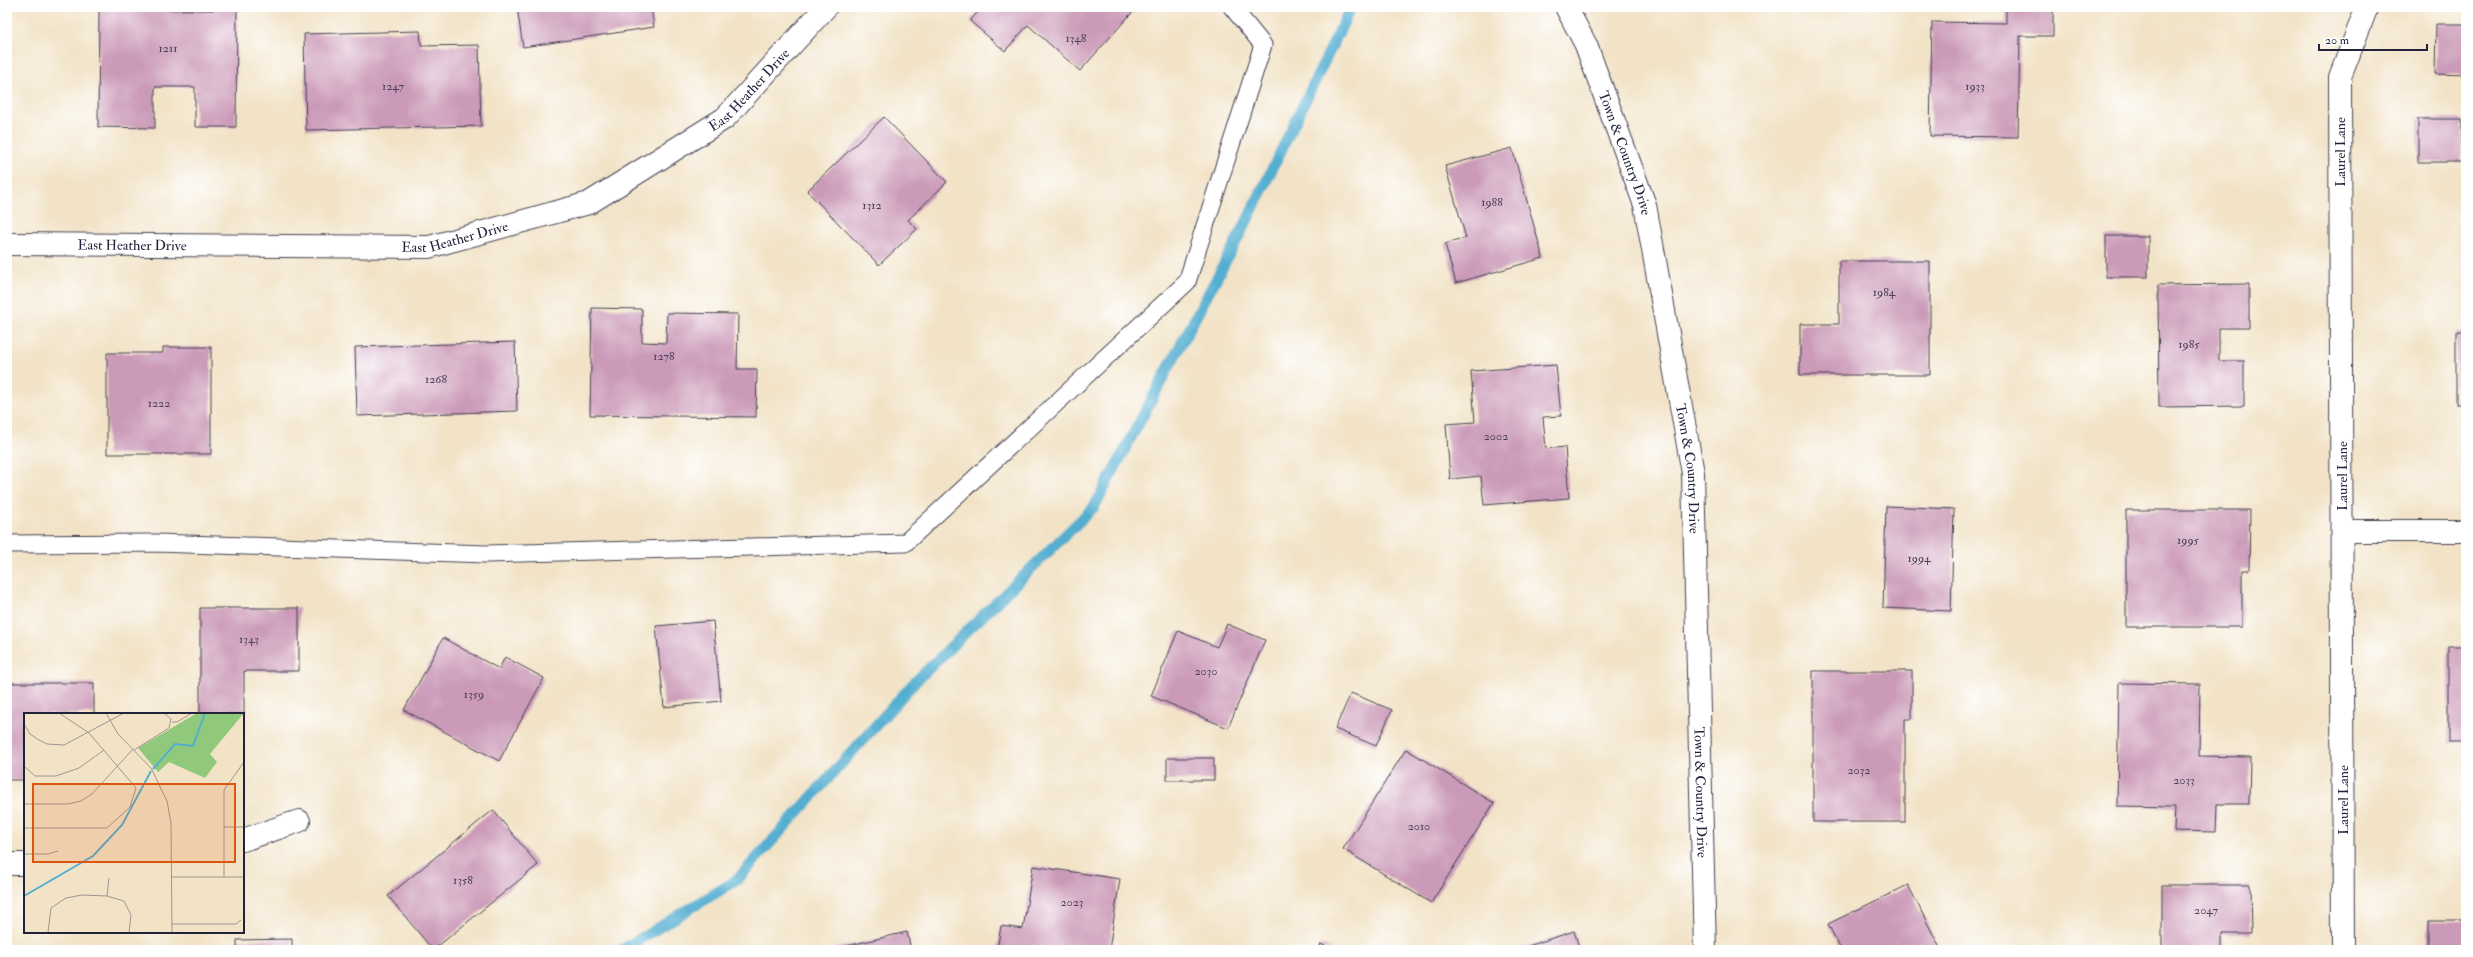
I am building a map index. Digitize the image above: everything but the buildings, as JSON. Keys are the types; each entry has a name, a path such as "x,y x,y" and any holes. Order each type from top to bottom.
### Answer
{"street":[{"name":"East Heather Drive","path":"7,244 429,247 589,203 726,118 826,7"},
{"name":"Town & Country Drive","path":"1566,7 1586,45 1645,205 1693,473 1705,950"},
{"name":"Laurel Lane","path":"2343,950 2340,77 2367,7"},
{"path":"2342,531 2466,531"},
{"path":"244,840 299,821"},
{"path":"7,864 24,864"}],"lane":[{"path":"7,544 156,543 486,554 905,543 1188,282 1262,45 1232,7"}],"waterway":[{"path":"622,950 737,880 913,684 1094,507 1245,225 1351,7"}]}
